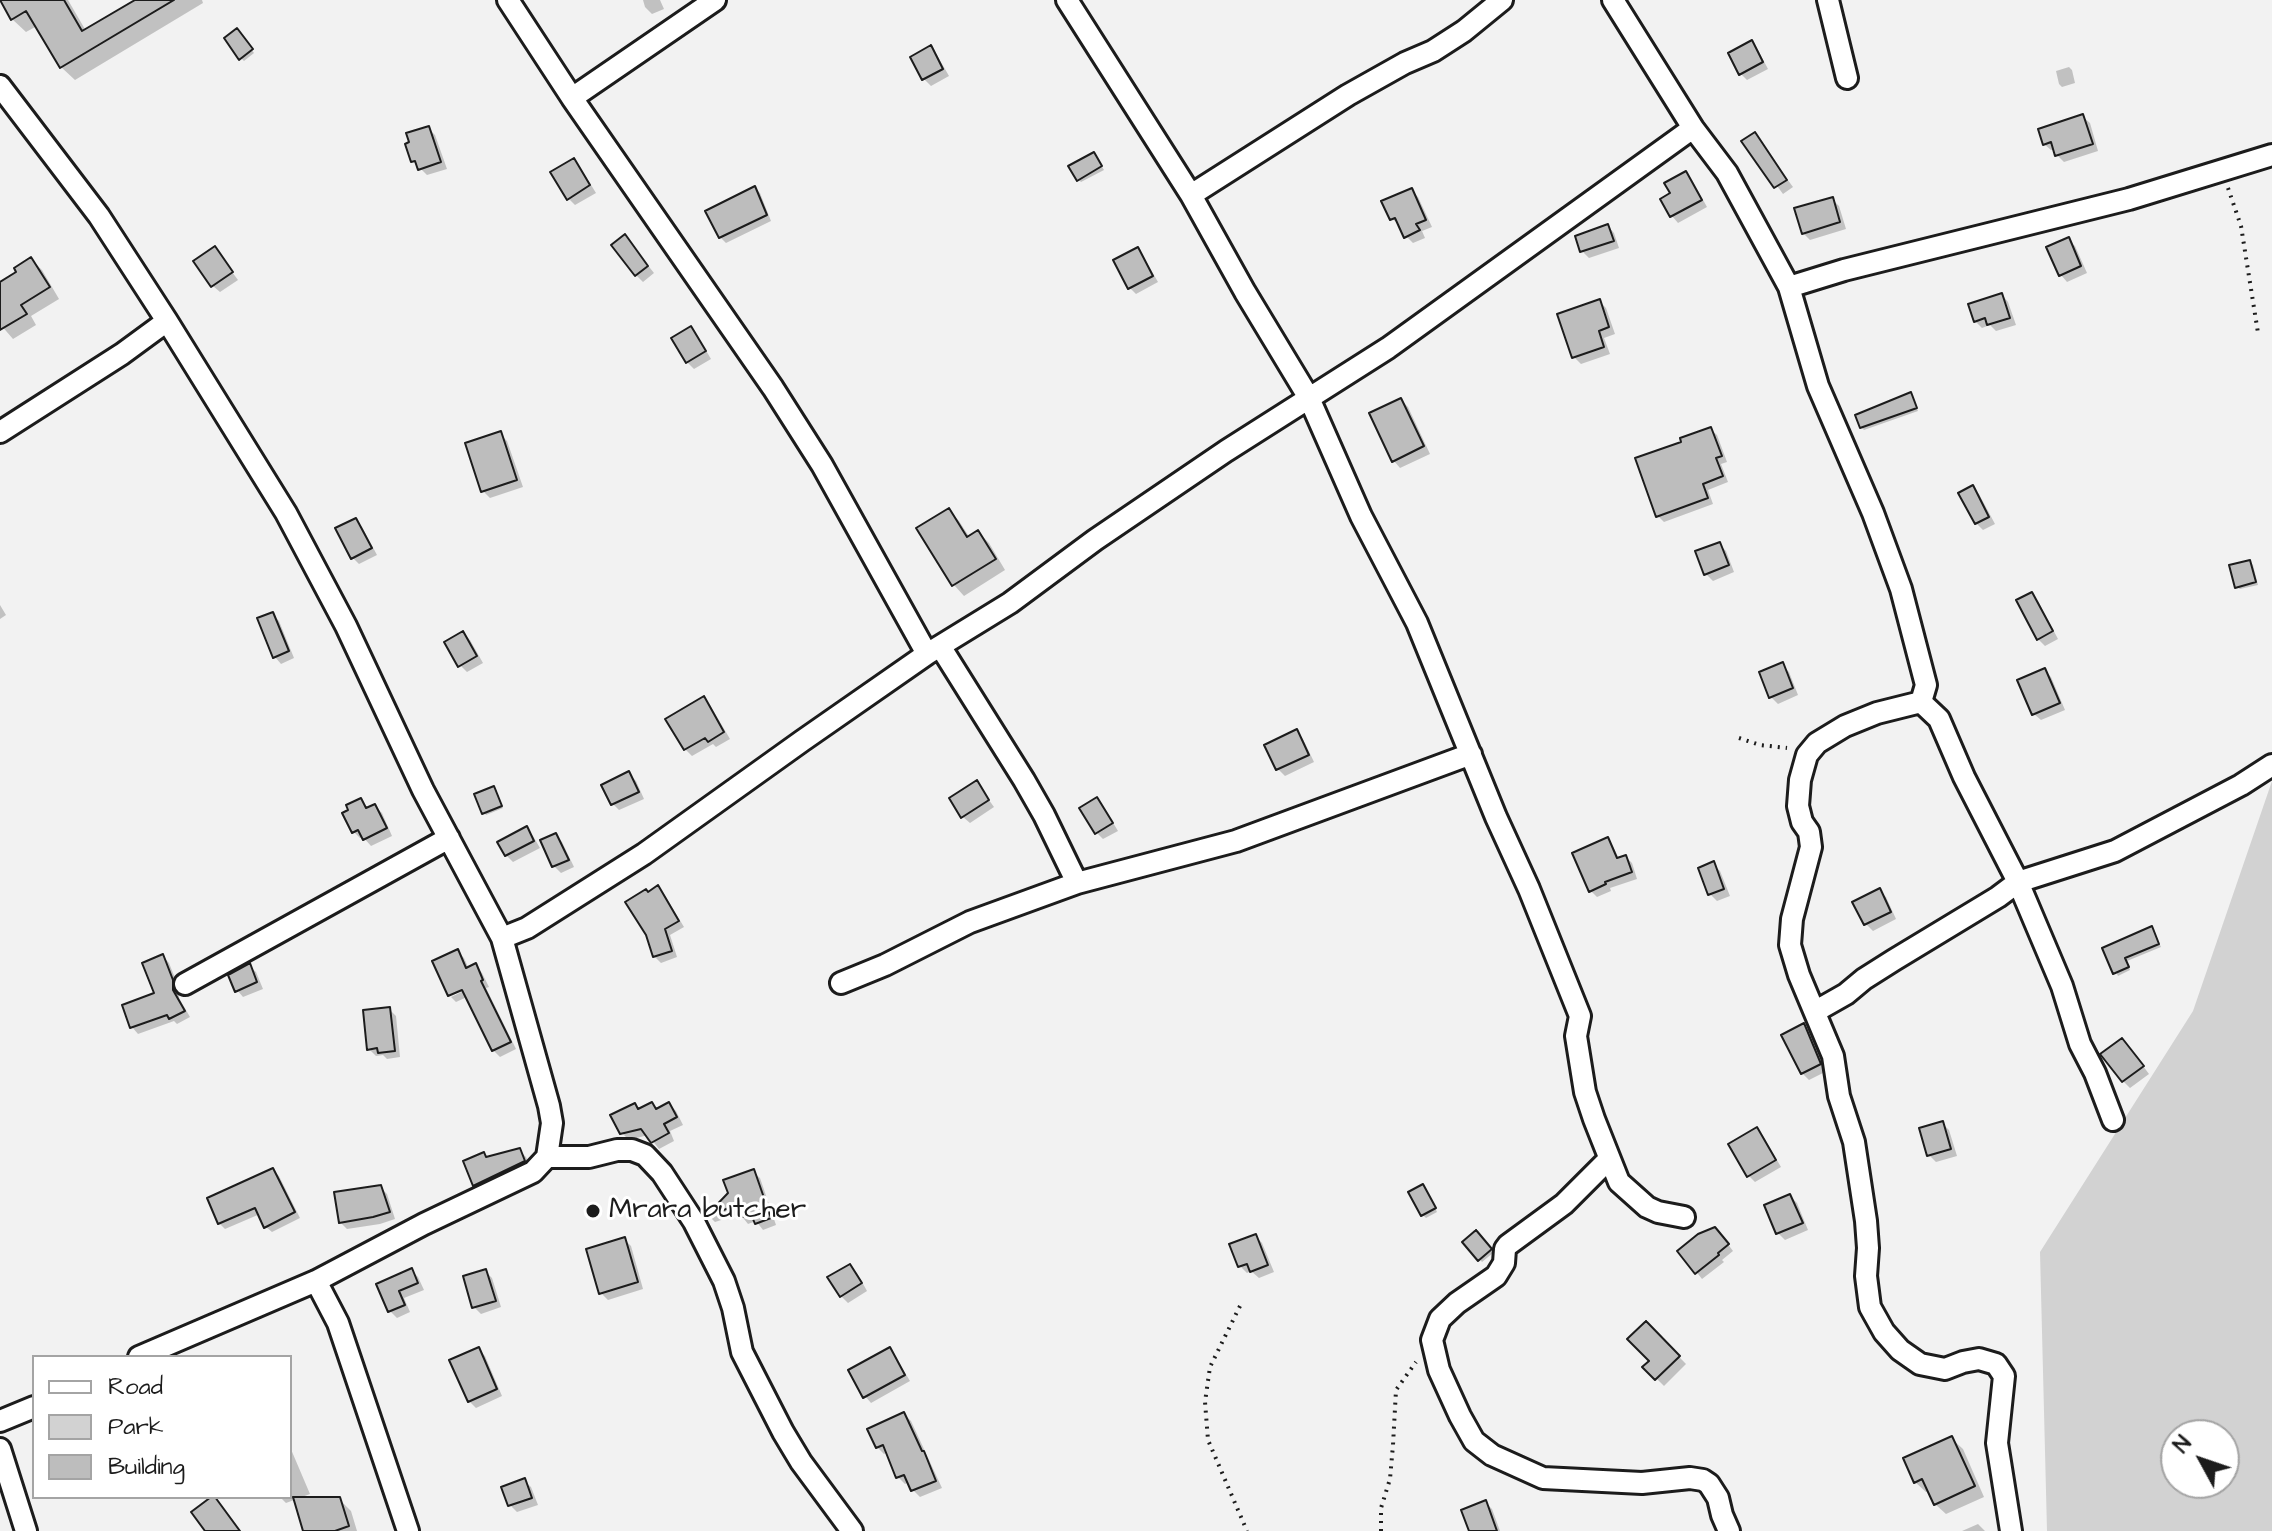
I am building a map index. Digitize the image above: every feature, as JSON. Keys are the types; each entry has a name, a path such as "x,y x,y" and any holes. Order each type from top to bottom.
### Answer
{"street":[{"path":"508,0 789,414 933,650 1024,780 1077,883"},
{"path":"572,98 715,0"},
{"path":"1067,0 1191,195 1309,398 1361,516 1417,623 1580,1016 1576,1036 1581,1071 1594,1119 1619,1182 1634,1197 1658,1212 1684,1217"},
{"path":"1191,195 1348,95 1433,51 1502,0"},
{"path":"1613,0 1693,128 1727,173 1789,287 1818,386 1873,513 1901,589 1926,685 1921,702"},
{"path":"1828,0 1847,78"},
{"path":"0,86 99,216 286,513 346,626 423,790 502,938 552,1123 547,1157 533,1172 424,1224 316,1281 144,1355"},
{"path":"502,938 527,928 644,854 933,650 1010,603 1095,540 1226,451 1388,348 1693,128"},
{"path":"1789,287 1844,270 2129,199 2272,155"},
{"path":"0,432 122,354 167,321"},
{"path":"1921,702 1877,713 1845,726 1812,749 1804,767 1798,806 1802,822 1809,832 1811,847 1790,931 1793,958 1833,1056 1839,1096 1854,1142 1866,1221 1866,1276 1870,1307 1884,1332 1900,1350 1920,1364 1945,1369 1979,1359 1996,1364 2004,1376 1997,1443 2011,1531"},
{"path":"1921,702 1939,719 1964,777 2018,882 2062,986 2080,1044 2113,1120"},
{"path":"841,983 885,965 970,922 1077,883 1236,841 1471,754"},
{"path":"1816,1011 2018,882 2115,851 2241,785 2272,765"},
{"path":"185,984 449,838"},
{"path":"547,1157 589,1157 617,1150 632,1150 645,1155 662,1173 694,1222 724,1281 742,1352 783,1432 852,1531"},
{"path":"1609,1159 1564,1204 1508,1245 1498,1273 1440,1319 1432,1340 1439,1370 1474,1441 1492,1455 1543,1478 1642,1483 1690,1478 1703,1480 1718,1498 1729,1531"},
{"path":"316,1281 338,1323 408,1531"},
{"path":"0,1421 32,1408"},
{"path":"0,1449 26,1531"}],"path":[{"path":"2223,171 2241,226 2258,333"},
{"path":"1739,738 1778,748 1817,745 1812,749"},
{"path":"1240,1306 1210,1367 1205,1402 1208,1440 1247,1531"},
{"path":"1381,1531 1381,1508 1390,1479 1396,1390 1432,1340"}],"green space":[{"path":"2272,781 2272,1531 2047,1531 2040,1252 2193,1011"}],"building":[{"path":"0,0 64,0 82,31 135,0 174,0 60,68 26,11 11,20"},
{"path":"237,28 253,49 239,60 224,38"},
{"path":"1752,40 1763,62 1739,75 1728,53"},
{"path":"931,45 943,69 922,80 910,57"},
{"path":"2083,114 2093,144 2055,156 2051,142 2043,145 2038,129"},
{"path":"429,126 441,162 418,170 415,161 411,162 405,144 409,142 406,133"},
{"path":"1755,132 1787,180 1774,188 1741,141"},
{"path":"1094,152 1102,166 1077,181 1068,166"},
{"path":"574,158 590,185 567,200 550,172"},
{"path":"1686,171 1702,200 1670,217 1660,199 1670,193 1664,183"},
{"path":"755,186 767,215 719,238 705,211"},
{"path":"1412,188 1426,220 1416,224 1420,230 1404,238 1395,218 1390,220 1381,201"},
{"path":"1833,197 1840,222 1802,234 1794,208"},
{"path":"1608,224 1614,241 1580,252 1575,236"},
{"path":"625,234 648,266 635,276 611,245"},
{"path":"2069,237 2081,266 2059,276 2046,247"},
{"path":"215,246 233,272 211,287 193,261"},
{"path":"1138,247 1153,276 1128,289 1113,260"},
{"path":"31,257 50,287 21,305 27,314 0,330 0,282"},
{"path":"2002,293 2010,318 1987,325 1985,318 1974,322 1968,304"},
{"path":"1600,299 1609,327 1599,331 1604,347 1572,358 1557,314"},
{"path":"691,326 706,351 686,363 671,338"},
{"path":"1911,392 1917,408 1860,428 1855,415"},
{"path":"1401,398 1424,446 1392,462 1369,413"},
{"path":"1711,427 1722,456 1716,458 1723,476 1703,484 1708,498 1656,517 1635,458 1681,442 1680,438"},
{"path":"501,431 517,480 481,492 465,443"},
{"path":"1973,485 1989,517 1975,524 1958,493"},
{"path":"949,508 967,537 978,530 996,559 952,586 916,528"},
{"path":"356,518 372,548 351,559 335,528"},
{"path":"1720,542 1729,565 1704,575 1695,551"},
{"path":"2250,560 2256,582 2235,588 2229,565"},
{"path":"2032,592 2053,631 2037,640 2016,600"},
{"path":"273,612 289,651 273,658 257,618"},
{"path":"463,631 477,656 458,667 444,642"},
{"path":"1783,662 1793,688 1769,698 1759,672"},
{"path":"2045,668 2060,703 2032,715 2017,680"},
{"path":"704,696 724,732 708,742 705,738 684,750 665,719"},
{"path":"1297,729 1309,755 1276,770 1264,745"},
{"path":"629,771 639,792 611,805 601,785"},
{"path":"977,780 989,800 961,818 949,798"},
{"path":"494,786 502,806 482,814 474,794"},
{"path":"1097,797 1113,823 1095,834 1079,808"},
{"path":"361,798 366,808 375,804 387,828 363,840 358,830 352,833 342,813 348,810 346,805"},
{"path":"527,826 534,841 505,856 497,842"},
{"path":"556,833 569,860 552,867 540,840"},
{"path":"1608,837 1617,858 1626,855 1632,872 1589,892 1572,853"},
{"path":"1714,861 1724,889 1708,895 1698,868"},
{"path":"658,885 679,921 665,929 672,951 653,957 646,935 625,902"},
{"path":"1880,888 1891,912 1864,925 1852,902"},
{"path":"2152,926 2159,944 2125,958 2129,967 2113,974 2102,948"},
{"path":"458,949 466,968 476,963 481,981 511,1042 492,1051 462,990 448,996 432,961"},
{"path":"163,954 173,980 173,990 185,1011 169,1019 167,1015 130,1028 122,1005 154,993 142,963"},
{"path":"250,963 257,982 235,992 228,975"},
{"path":"390,1007 395,1051 378,1053 377,1048 367,1050 363,1010"},
{"path":"1804,1023 1821,1064 1801,1074 1781,1035"},
{"path":"2122,1038 2144,1066 2122,1082 2100,1054"},
{"path":"652,1102 656,1109 669,1102 677,1117 664,1124 669,1133 651,1143 641,1129 620,1134 610,1115 635,1103 638,1109"},
{"path":"1943,1121 1951,1149 1927,1156 1919,1128"},
{"path":"1757,1127 1776,1160 1747,1177 1728,1144"},
{"path":"520,1148 525,1161 473,1186 463,1161 484,1152 486,1157"},
{"path":"273,1168 295,1212 264,1228 255,1208 218,1224 207,1198"},
{"path":"754,1169 771,1218 755,1224 751,1214 739,1218 735,1206 706,1216 728,1193 723,1180"},
{"path":"1423,1184 1436,1208 1421,1216 1408,1192"},
{"path":"381,1185 390,1212 339,1223 334,1192"},
{"path":"1790,1194 1803,1223 1776,1234 1764,1205"},
{"path":"1715,1227 1729,1244 1695,1274 1677,1251 1698,1234"},
{"path":"1476,1230 1492,1249 1478,1261 1462,1242"},
{"path":"1256,1234 1268,1265 1250,1272 1247,1264 1238,1267 1229,1244"},
{"path":"625,1237 638,1282 599,1294 586,1249"},
{"path":"850,1264 862,1283 840,1297 827,1277"},
{"path":"412,1268 418,1283 399,1291 405,1305 388,1312 376,1284"},
{"path":"486,1269 496,1301 472,1308 463,1276"},
{"path":"1646,1321 1680,1356 1655,1380 1642,1367 1649,1361 1627,1339"},
{"path":"479,1347 497,1389 468,1402 449,1360"},
{"path":"890,1347 905,1375 863,1398 848,1370"},
{"path":"904,1412 936,1481 911,1491 904,1475 896,1478 883,1445 876,1448 867,1429"},
{"path":"1952,1436 1975,1486 1934,1505 1922,1479 1914,1483 1903,1458"},
{"path":"525,1478 532,1498 508,1506 501,1487"},
{"path":"293,1497 340,1497 349,1526 335,1531 303,1531"},
{"path":"208,1499 216,1499 240,1531 205,1531 191,1512"},
{"path":"1486,1500 1497,1531 1469,1531 1461,1510"}],"place":[{"name":"Mrara butcher","path":"593,1211"}]}
